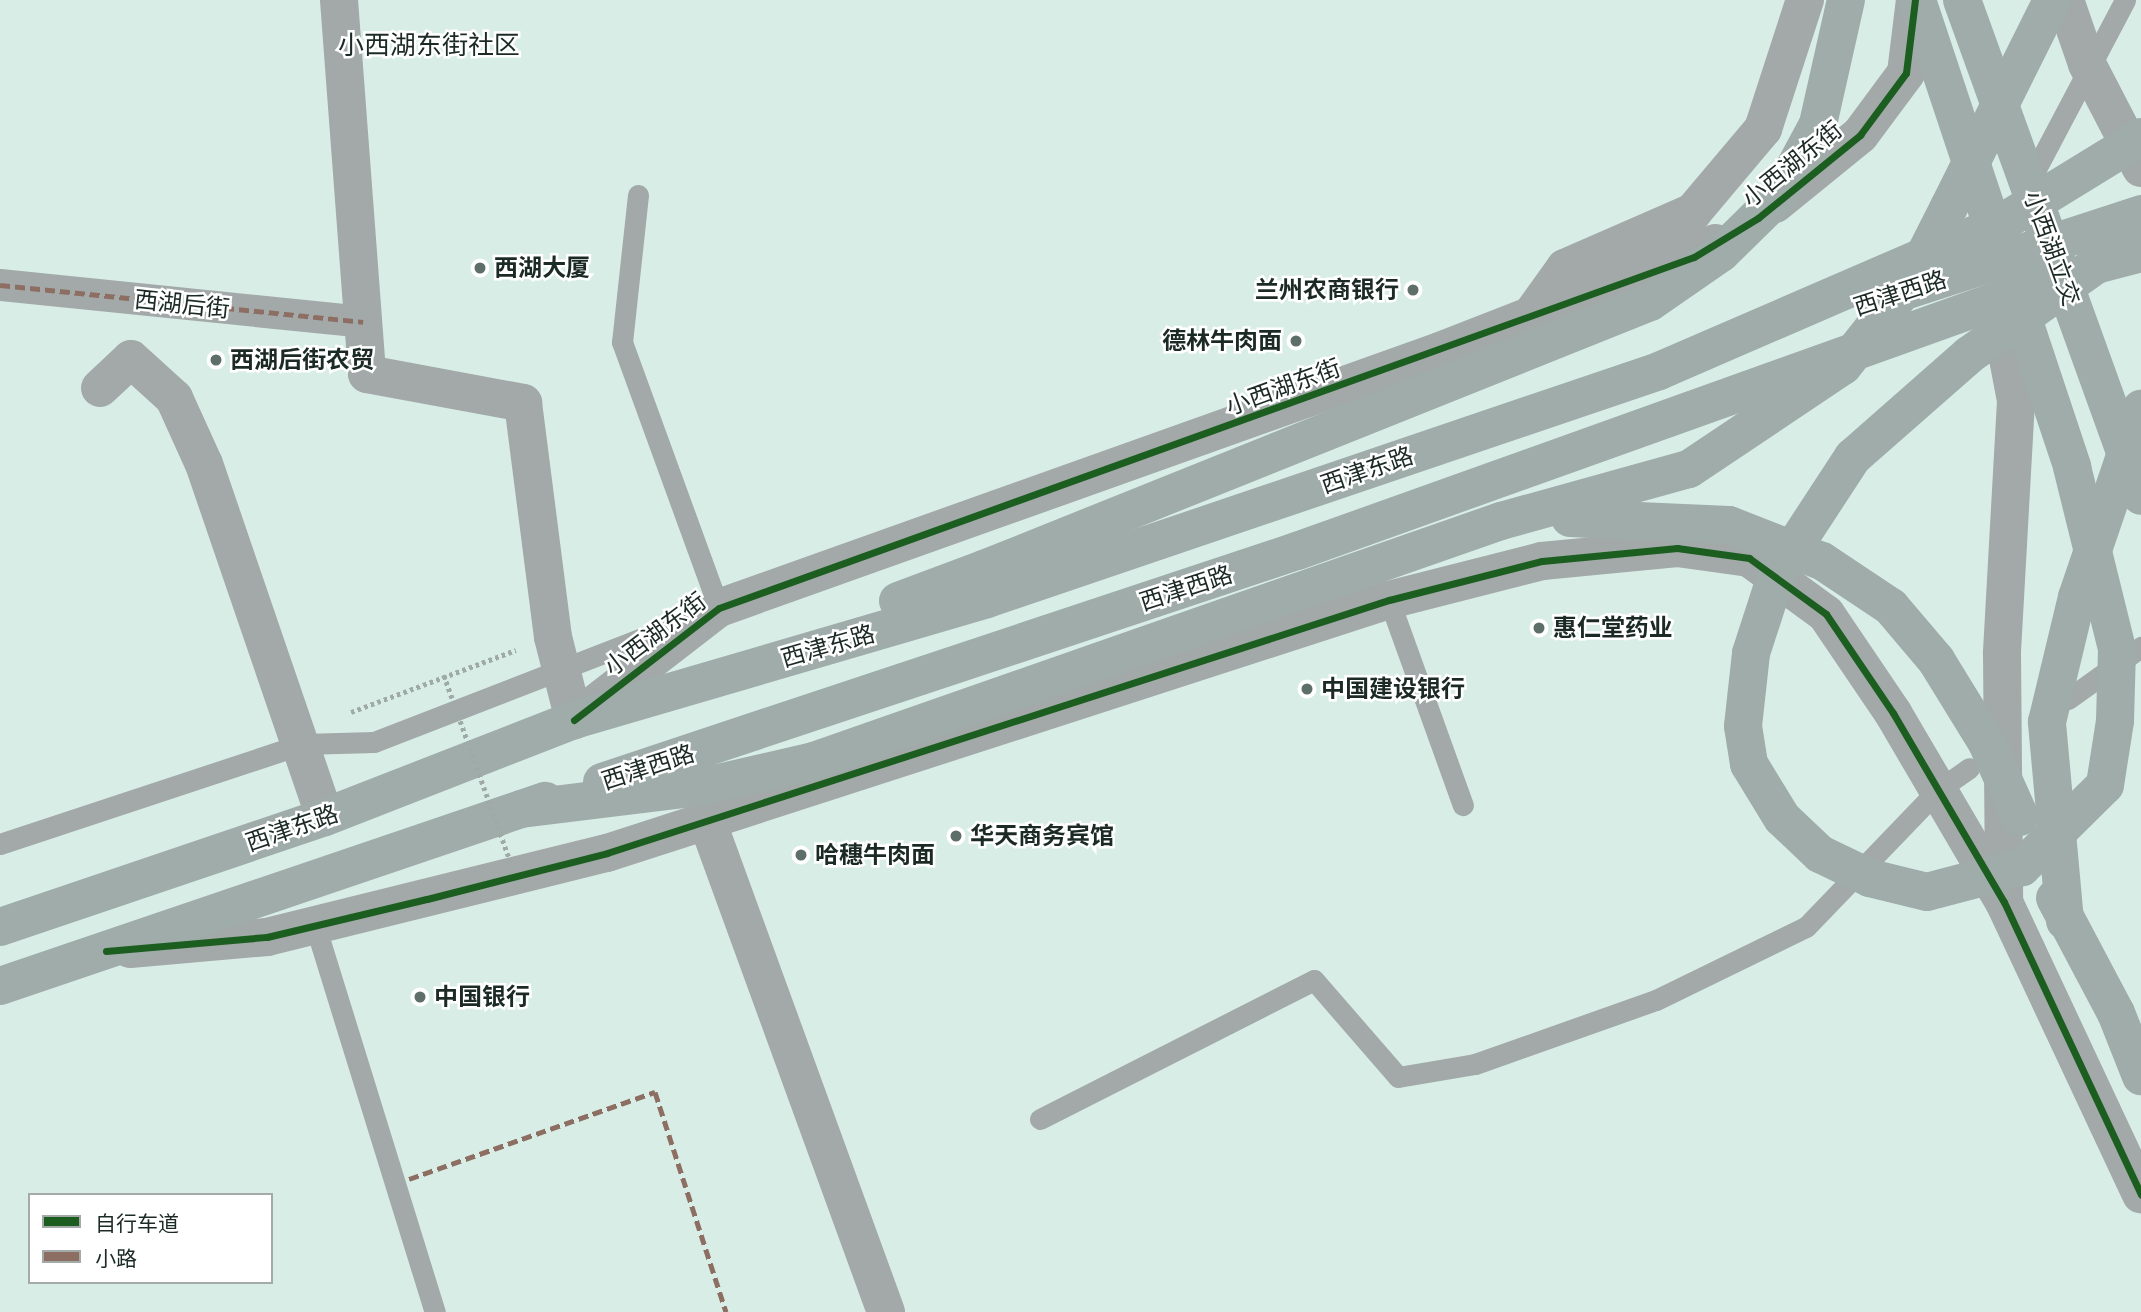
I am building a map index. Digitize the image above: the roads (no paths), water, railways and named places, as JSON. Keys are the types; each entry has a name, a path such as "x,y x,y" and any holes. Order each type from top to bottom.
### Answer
{"main road":[{"path":"985,584 1650,302 1721,253 1780,195 1818,124 1846,0"},
{"name":"小西湖立交","path":"1916,0 2072,467"},
{"name":"小西湖立交","path":"1962,0 2141,496"},
{"path":"521,809 701,787 814,761 1501,521 1689,469 1843,366 1913,278 2052,0"},
{"path":"1659,371 2003,222 2141,137"},
{"name":"西津西路","path":"1659,371 2141,214"},
{"name":"西津西路","path":"0,986 521,809 1297,551 2096,265 2141,253"},
{"path":"2072,467 2117,649 2105,785 2022,867 1927,892 1870,878 1820,854 1782,818 1762,786 1749,764 1743,726 1751,653 1777,573 1853,457 1969,355 2096,265"},
{"name":"西津东路","path":"0,927 325,817 574,720 985,584 1659,371"},
{"path":"2065,921 2047,722 2063,682 2141,409"},
{"path":"2072,467 2141,629"},
{"path":"1501,521 1621,515 1729,525 1822,561 1891,607 1936,660 1978,756 2020,817 2065,921 2129,1019 2141,1076"}],"street":[{"path":"339,0 367,373 523,403 557,654 574,720"},
{"path":"1529,318 1565,268 1693,212 1763,130 1805,0"},
{"name":"小西湖东街","path":"574,720 719,608 1694,257 1758,218 1850,143 1906,73 1916,0"},
{"path":"1932,0 1995,286 2016,401 2002,654 2004,902"},
{"path":"2065,0 2087,64 2141,168"},
{"name":"西湖后街","path":"0,285 363,322"},
{"path":"100,388 131,359 174,398 204,464 303,744 325,817"},
{"path":"1389,600 1501,521"},
{"path":"106,951 267,937 607,853 706,818 1389,600 1542,561 1677,548 1749,558 1826,614 1938,790 2004,902 2141,1195"},
{"path":"706,818 886,1312"}],"lane":[{"path":"1995,286 2010,221 2087,64 2124,0"},
{"path":"0,844 303,744 374,742 557,654 719,608 622,342 638,195"},
{"path":"1389,600 1463,805"},
{"path":"2063,682 2141,647"},
{"path":"1040,1119 1314,980 1398,1077 1475,1064 1656,1000 1806,927 1938,790 1978,756"},
{"path":"315,925 435,1312"}],"place":[{"name":"西湖大厦","path":"480,268"},
{"name":"兰州农商银行","path":"1413,290"},
{"name":"德林牛肉面","path":"1296,341"},
{"name":"西湖后街农贸","path":"216,360"},
{"name":"惠仁堂药业","path":"1539,628"},
{"name":"中国建设银行","path":"1307,689"},
{"name":"华天商务宾馆","path":"956,836"},
{"name":"哈穗牛肉面","path":"801,855"},
{"name":"中国银行","path":"420,997"}],"district":[{"name":"小西湖东街社区","path":"429,46"}]}
